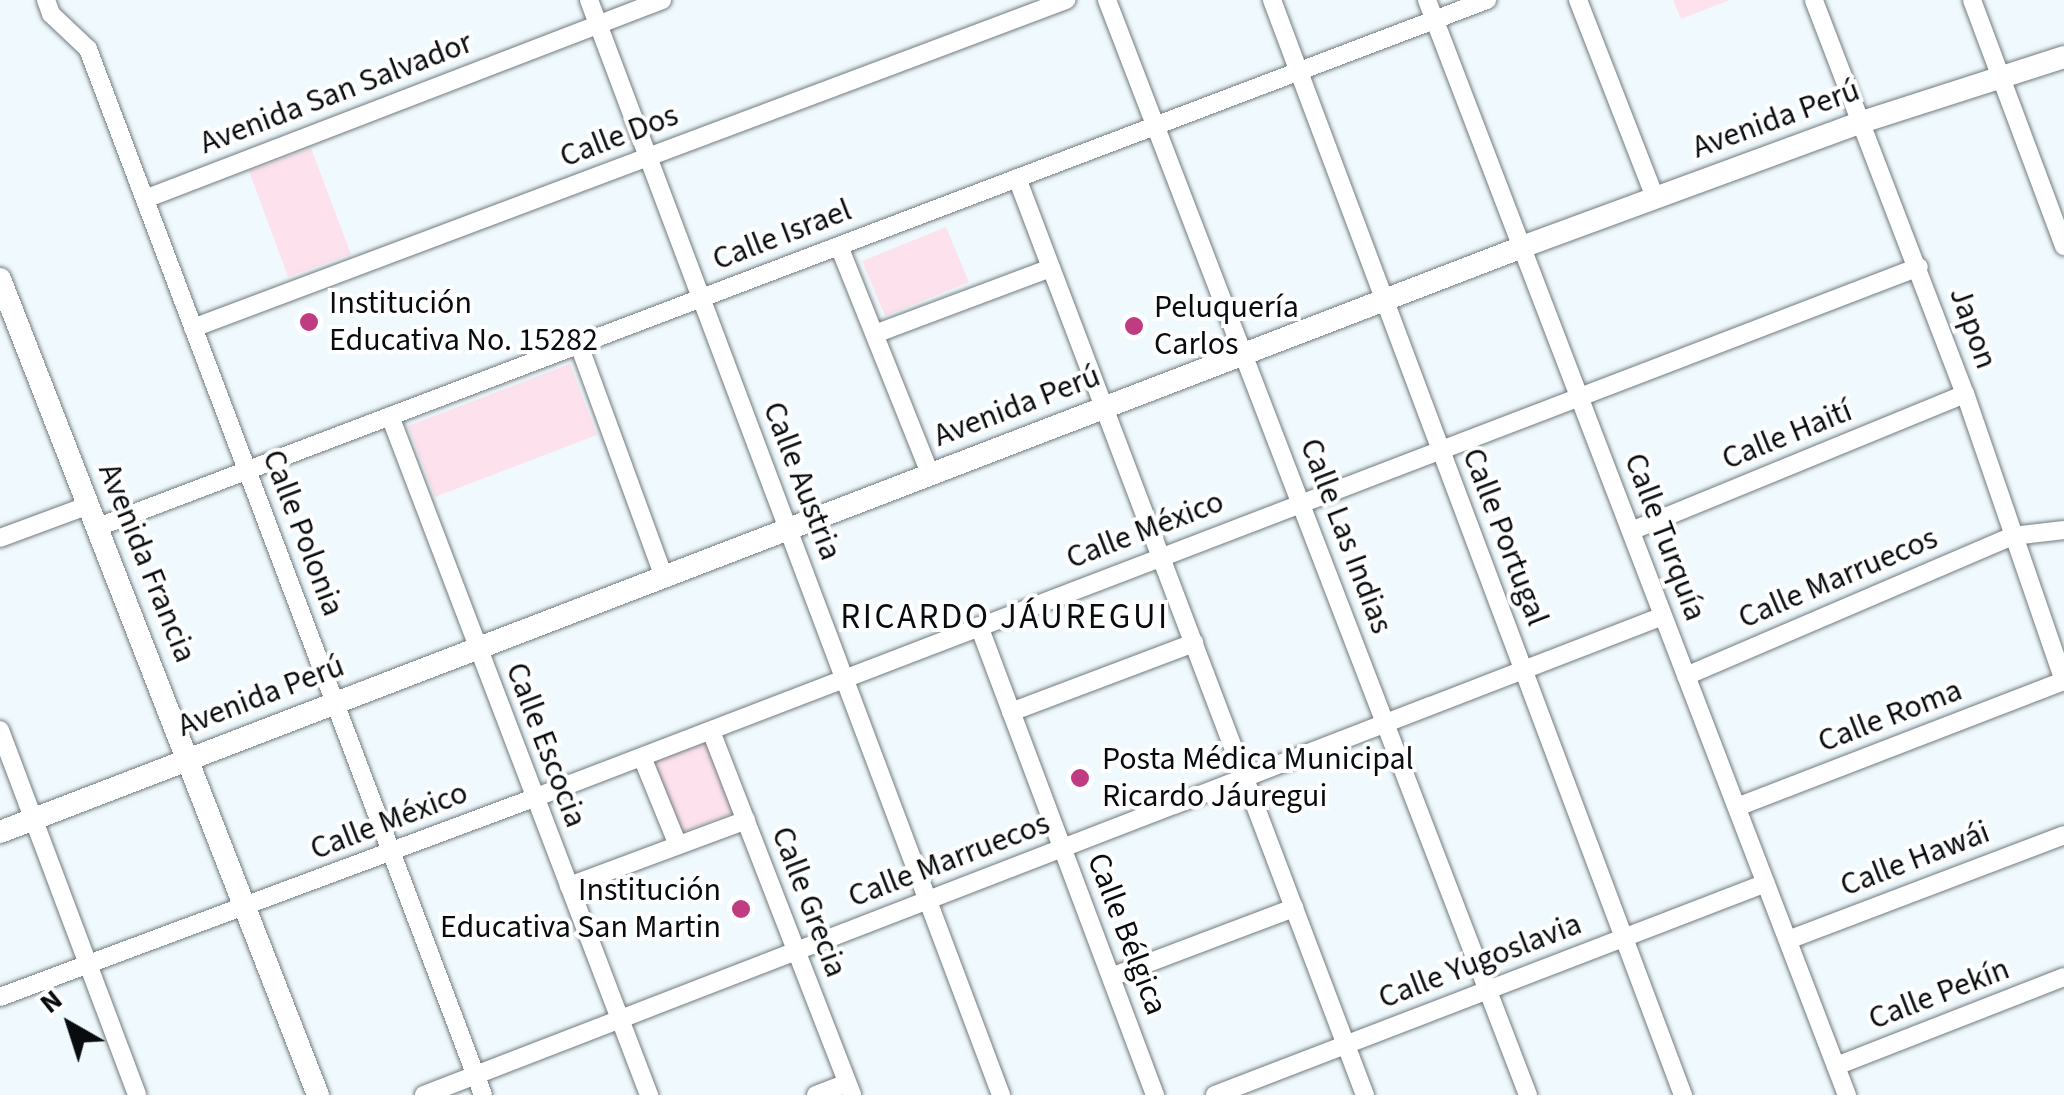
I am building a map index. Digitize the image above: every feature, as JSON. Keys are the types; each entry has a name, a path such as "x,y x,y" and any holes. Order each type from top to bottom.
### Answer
{"street":[{"name":"Calle Polonia","path":"46,0 51,14 88,49 483,1095"},
{"name":"Calle Austria","path":"589,0 1001,1095"},
{"name":"Avenida San Salvador","path":"145,199 662,0"},
{"name":"Calle Dos","path":"194,328 1066,0"},
{"name":"Calle Las Indias","path":"1107,0 1528,1095"},
{"name":"Calle Portugal","path":"1272,0 1683,1095"},
{"name":"Calle Turquía","path":"1427,0 1848,1095"},
{"name":"Calle Israel","path":"0,538 94,516 247,470 1486,0"},
{"path":"1578,0 1654,198"},
{"name":"Japon","path":"1814,0 1965,394 2064,681"},
{"path":"1972,0 2064,246"},
{"name":"Avenida Perú","path":"0,832 1522,247 1862,122 2064,58"},
{"path":"1017,178 1366,1095"},
{"path":"839,246 930,474"},
{"name":"Calle México","path":"0,997 642,757 1918,267"},
{"path":"875,334 1051,268"},
{"name":"Avenida Francia","path":"0,279 318,1095"},
{"path":"578,344 663,575"},
{"name":"Calle Haití","path":"1631,531 1965,394"},
{"name":"Calle Escocia","path":"390,416 649,1095"},
{"name":"Calle Marruecos","path":"1686,676 2013,536 2064,530"},
{"name":"Calle Marruecos","path":"424,1095 1664,616"},
{"name":"Calle Bélgica","path":"979,626 1155,1095"},
{"path":"1011,712 1194,642"},
{"name":"Calle Roma","path":"1737,807 2064,681"},
{"path":"0,730 137,1095"},
{"name":"Calle Grecia","path":"711,730 849,1089"},
{"path":"642,757 678,845"},
{"path":"569,886 746,820"},
{"name":"Calle Hawái","path":"1788,940 2064,835"},
{"name":"Calle Yugoslavia","path":"1215,1095 1766,883"},
{"path":"1110,978 1294,908"},
{"name":"Calle Pekín","path":"1836,1066 2064,977"},
{"path":"816,1095 849,1089"}],"shaded area":[{"path":"1673,0 1730,0 1681,19"},
{"path":"311,148 351,254 288,277 249,171"},
{"path":"946,227 969,282 885,316 862,261"},
{"path":"570,364 597,435 435,497 408,426"},
{"path":"706,739 735,812 677,834 648,762"}],"place":[{"name":"Institución Educativa No. 15282","path":"309,322"},
{"name":"Peluquería Carlos","path":"1134,326"},
{"name":"Posta Médica Municipal Ricardo Jáuregui","path":"1080,778"},
{"name":"Institución Educativa San Martin","path":"741,909"}],"district":[{"name":"RICARDO JÁUREGUI","path":"1005,617"}]}
